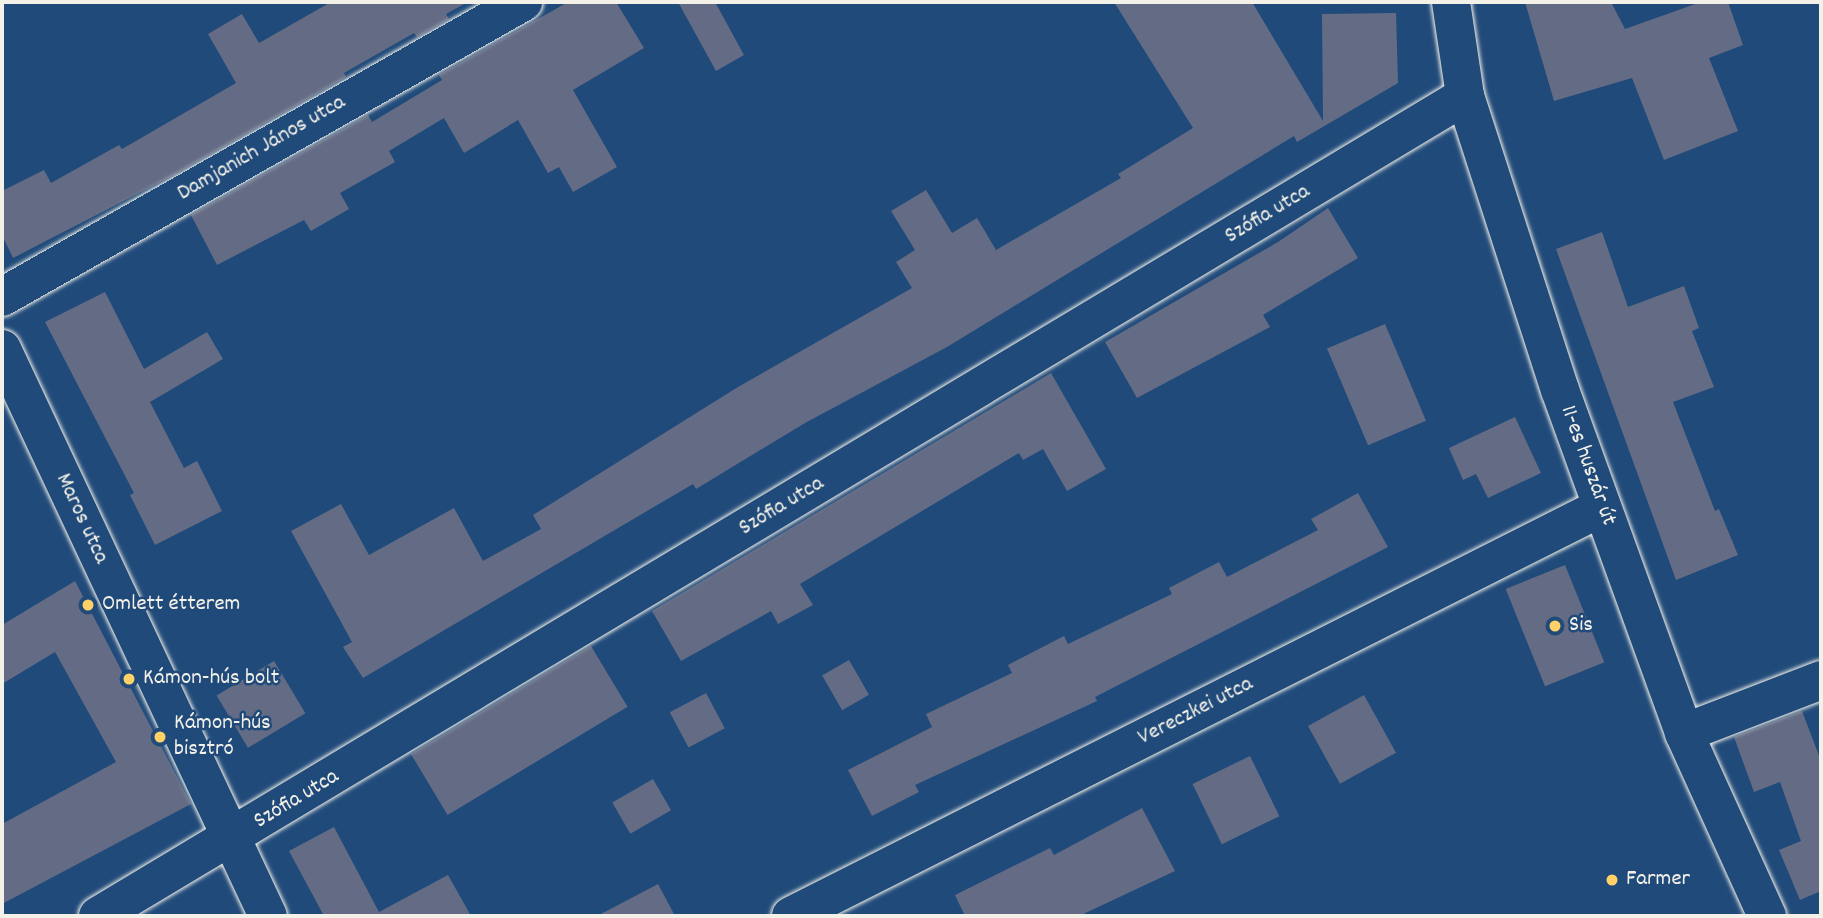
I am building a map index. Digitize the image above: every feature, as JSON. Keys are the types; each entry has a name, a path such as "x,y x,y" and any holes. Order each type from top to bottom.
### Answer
{"street":[{"name":"Damjanich János utca","path":"2,297 523,2"},
{"name":"11-es huszár út","path":"1451,2 1465,96 1602,507 1684,733 1767,916"},
{"name":"Szófia utca","path":"98,916 1465,96"},
{"name":"Maros utca","path":"2,349 268,916"},
{"name":"Vereczkei utca","path":"791,916 1602,507"},
{"path":"1684,733 1821,680"}],"building":[{"path":"331,2 468,2 446,14 449,19 417,37 414,33 344,73 346,77 170,177 13,258 2,235 2,191 44,170 51,183 119,145 122,149 236,83 208,34 242,14 259,43"},
{"path":"568,2 616,2 644,48 573,90 617,167 573,192 559,167 548,173 518,120 464,153 444,118 389,151 395,162 340,193 349,209 311,231 304,220 217,265 191,215 368,115 372,122 442,80 439,75"},
{"path":"678,2 715,2 744,55 716,71"},
{"path":"1114,2 1252,2 1323,121 1322,14 1396,13 1398,83 1297,142 1294,136 947,347 805,423 696,489 693,484 363,678 343,647 352,642 291,531 341,504 369,555 454,508 483,561 541,529 533,515 738,387 912,288 896,262 915,250 891,211 926,190 952,233 977,218 996,250 1121,178 1118,174 1193,128"},
{"path":"1525,2 1611,2 1625,29 1701,2 1728,2 1743,45 1709,58 1738,131 1664,160 1632,78 1554,101"},
{"path":"1328,208 1358,258 1263,315 1270,327 1137,398 1105,342 1278,242"},
{"path":"1602,232 1628,307 1684,286 1699,328 1692,331 1714,387 1673,402 1715,511 1719,509 1738,555 1676,580 1556,249"},
{"path":"105,292 144,369 207,332 223,359 150,402 184,468 197,461 222,511 155,545 130,495 134,493 45,322"},
{"path":"1385,324 1426,421 1368,445 1327,349"},
{"path":"1051,373 1106,469 1067,491 1043,449 1023,460 1019,453 800,584 813,605 778,624 771,611 681,661 652,611"},
{"path":"1515,417 1541,473 1488,498 1476,474 1463,480 1449,448"},
{"path":"1358,493 1388,547 1095,697 1097,701 915,785 919,792 872,816 848,770 932,727 926,714 1012,673 1008,665 1064,636 1068,644 1172,594 1169,588 1219,562 1227,577 1318,530 1311,519"},
{"name":"Sis","path":"1565,565 1604,662 1545,686 1506,589"},
{"path":"75,581 191,804 2,904 2,824 116,762 55,652 2,684 2,625"},
{"path":"591,646 628,707 448,815 411,754"},
{"path":"849,660 869,695 842,710 822,676"},
{"path":"274,661 305,713 248,748 217,696"},
{"path":"706,693 725,728 689,748 670,712"},
{"path":"1364,695 1396,753 1340,784 1308,726"},
{"path":"1802,711 1821,761 1821,891 1800,900 1779,850 1801,841 1780,782 1754,792 1734,737"},
{"path":"1250,756 1279,816 1222,844 1192,784"},
{"path":"653,779 671,810 630,834 612,802"},
{"path":"1142,808 1175,871 1079,916 965,916 955,895 1050,848 1054,855"},
{"path":"334,827 379,912 448,875 471,916 324,916 289,851"},
{"path":"658,884 675,916 597,916"}],"place":[{"name":"Omlett étterem","path":"88,605"},
{"name":"Sis","path":"1555,626"},
{"name":"Kámon-hús bolt","path":"129,679"},
{"name":"Kámon-hús bisztró","path":"160,737"},
{"name":"Farmer","path":"1612,880"}]}
